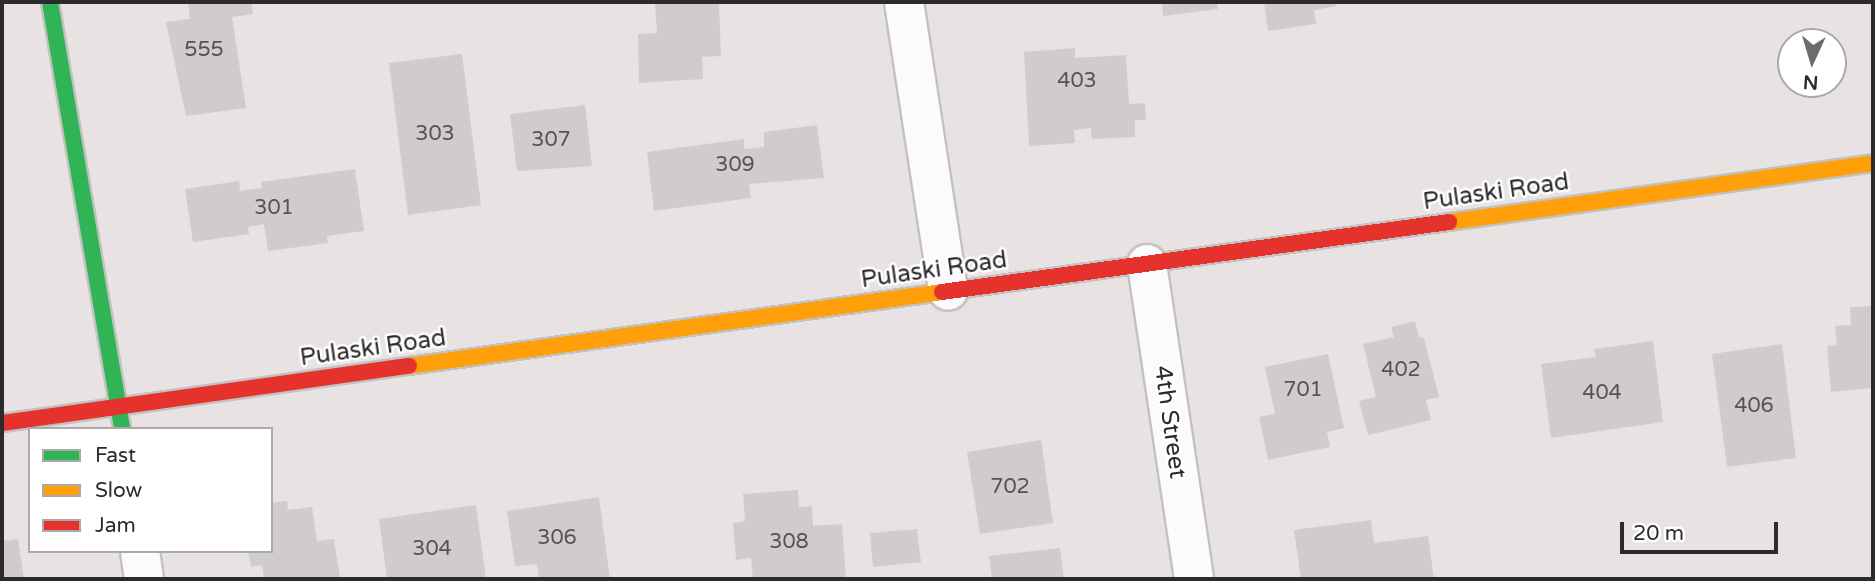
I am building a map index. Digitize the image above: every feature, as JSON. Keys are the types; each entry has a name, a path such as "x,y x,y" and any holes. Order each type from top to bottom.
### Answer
{"main road":[{"path":"50,2 122,427"},
{"name":"Pulaski Road","path":"2,423 1873,163"}],"street":[{"path":"904,2 948,290"},
{"name":"4th Street","path":"1147,264 1194,579"},
{"path":"140,553 144,579"}],"building":[{"path":"188,2 251,2 253,14 232,17 246,108 186,116 166,22 190,19"},
{"path":"655,2 719,2 721,56 702,57 703,79 639,83 638,34 657,33"},
{"path":"1162,2 1217,2 1218,9 1163,16"},
{"path":"1264,2 1336,2 1337,6 1314,10 1316,24 1268,31"},
{"path":"1075,48 1075,58 1126,55 1129,104 1145,103 1146,120 1135,120 1135,137 1092,139 1091,128 1074,130 1075,143 1029,146 1024,52"},
{"path":"462,54 481,205 408,215 389,63"},
{"path":"585,105 592,166 517,171 510,114"},
{"path":"817,125 824,178 749,184 751,198 654,211 647,152 744,139 744,149 764,147 764,132"},
{"path":"355,169 364,231 327,236 328,243 268,251 264,224 248,227 249,234 193,242 185,189 239,181 240,191 262,188 261,182"},
{"path":"1873,306 1873,388 1831,392 1827,346 1837,345 1835,326 1851,325 1850,307"},
{"path":"1415,321 1419,337 1424,338 1439,397 1426,400 1431,420 1368,435 1359,401 1376,397 1363,344 1394,337 1391,327"},
{"path":"1653,341 1663,422 1551,438 1541,364 1596,357 1594,349"},
{"path":"1782,344 1796,458 1727,467 1712,354"},
{"path":"1328,354 1344,428 1327,432 1330,447 1268,460 1259,417 1275,414 1265,367"},
{"path":"1041,440 1053,523 980,534 967,452"},
{"path":"798,490 799,507 812,506 813,526 842,524 846,579 753,579 751,558 736,560 733,523 745,521 743,494"},
{"path":"599,497 610,579 539,579 537,564 515,566 507,511"},
{"path":"287,501 288,510 312,507 317,541 334,539 340,578 264,579 262,565 251,567 248,553 273,553 273,503"},
{"path":"476,505 486,579 387,579 379,519"},
{"path":"1371,520 1374,543 1428,536 1434,579 1301,579 1294,530"},
{"path":"917,529 921,562 873,567 870,533"},
{"path":"18,539 24,579 2,579 2,541"},
{"path":"1060,548 1064,579 992,579 989,556"}],"traffic: fast":[{"path":"50,2 122,427"}],"traffic: slow":[{"path":"1449,222 1873,163"},
{"path":"409,366 942,292"}],"traffic: jam":[{"path":"942,292 1449,222"},
{"path":"2,423 409,366"}]}
